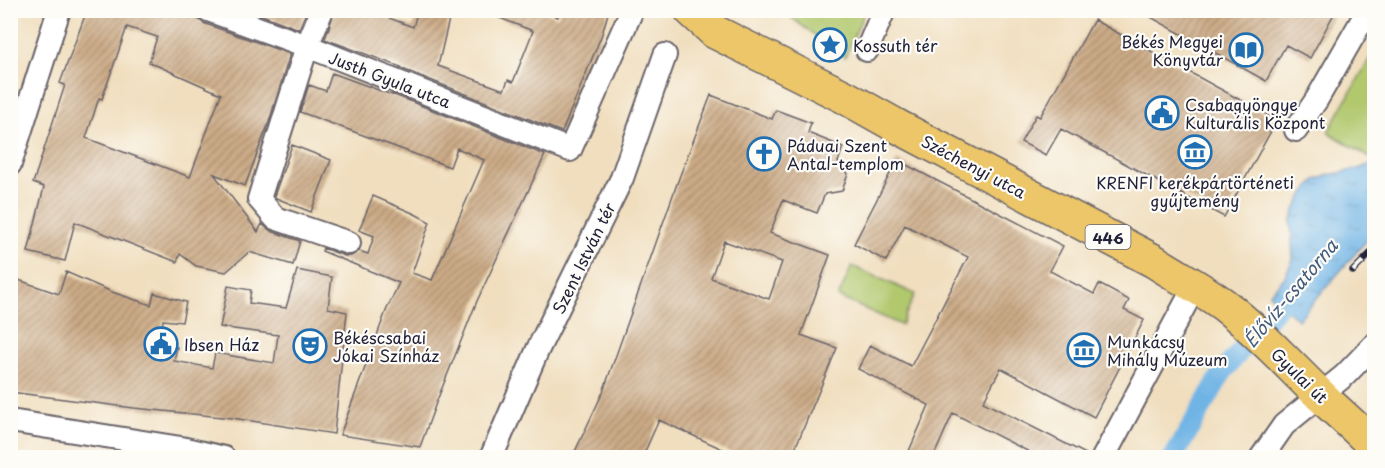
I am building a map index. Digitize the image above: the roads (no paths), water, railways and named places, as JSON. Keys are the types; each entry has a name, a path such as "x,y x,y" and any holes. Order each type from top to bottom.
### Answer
{"main road":[{"name":"Széchenyi utca","path":"691,10 716,32 845,97 1154,261 1194,286"},
{"name":"Gyulai út","path":"1194,286 1223,305 1259,335 1374,446"}],"street":[{"path":"10,165 59,10"},
{"name":"Justh Gyula utca","path":"208,10 307,46 570,150 632,10"},
{"path":"322,10 307,46 259,199 275,218 349,243"},
{"path":"867,50 885,10"},
{"path":"1296,130 1317,99 1368,10"},
{"name":"Szent István tér","path":"491,458 538,349 622,178 665,55"},
{"path":"1103,458 1194,286"},
{"path":"1261,458 1284,425 1345,375 1374,345"},
{"path":"10,421 181,448 224,458"}],"water":[{"path":"1374,163 1374,232 1298,320 1269,294 1284,278 1293,259 1291,222 1295,210 1305,192 1316,180"}],"waterway":[{"name":"Élővíz-csatorna","path":"1173,458 1222,373 1296,285"}],"railway":[{"path":"1353,271 1374,250"}],"place":[{"name":"Kossuth tér","path":"830,45"},
{"name":"Békés Megyei Könyvtár","path":"1246,50"},
{"name":"Csabagyöngye Kulturális Központ","path":"1162,113"},
{"name":"KRENFI kerékpártörténeti gyűjtemény","path":"1195,152"},
{"name":"Páduai Szent Antal-templom","path":"764,154"},
{"name":"Ibsen Ház","path":"161,344"},
{"name":"Békéscsabai Jókai Színház","path":"310,346"},
{"name":"Munkácsy Mihály Múzeum","path":"1084,350"}]}
